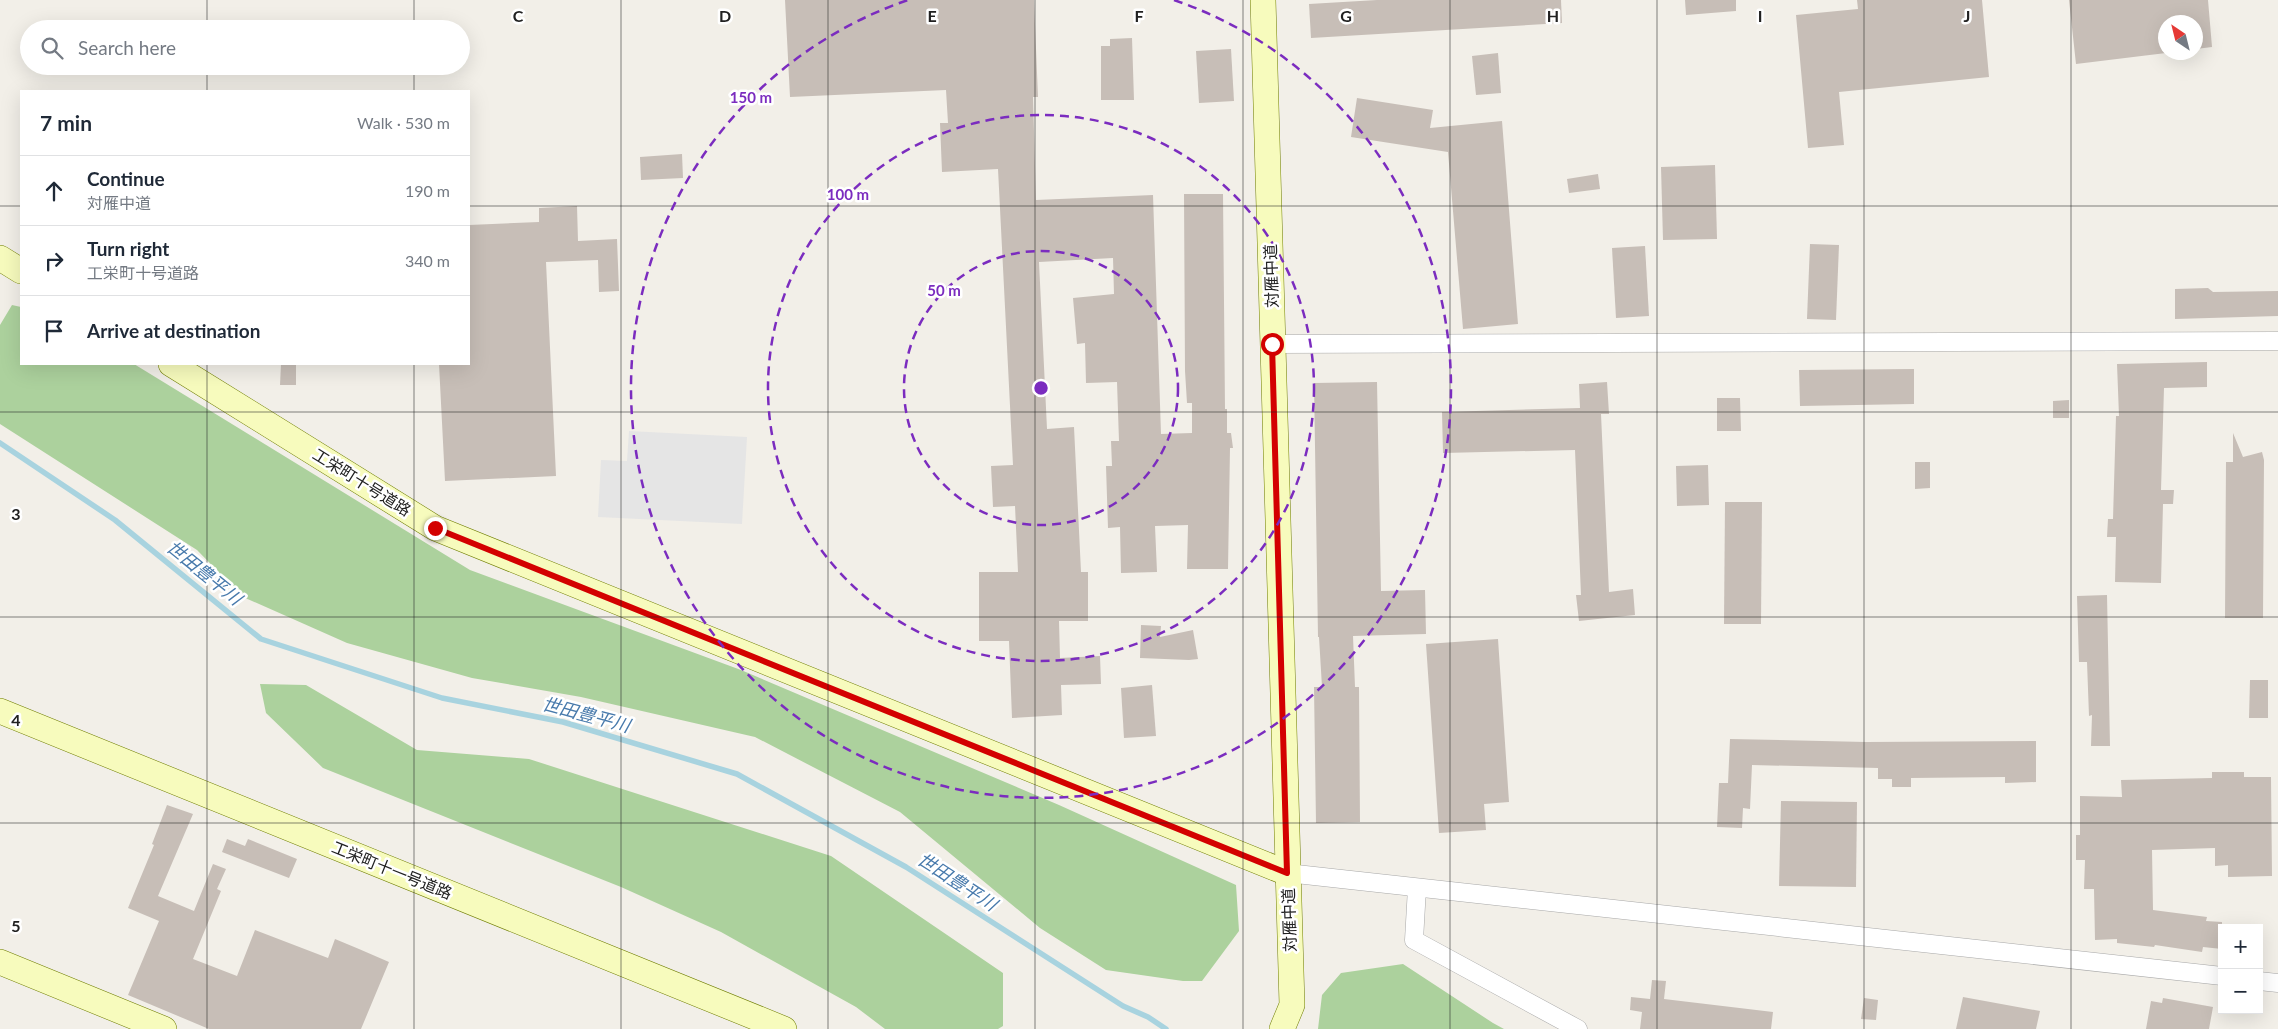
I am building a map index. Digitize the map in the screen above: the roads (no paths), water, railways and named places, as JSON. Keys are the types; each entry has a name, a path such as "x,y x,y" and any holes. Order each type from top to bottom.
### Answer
{"street":[{"name":"対雁中道","path":"1263,0 1292,1005 1282,1029"},
{"path":"0,258 20,270"},
{"path":"1272,344 2278,341"},
{"name":"工栄町十号道路","path":"173,365 435,528 1287,873"},
{"name":"工栄町十一号道路","path":"0,711 784,1029"},
{"path":"1287,873 2218,976"},
{"path":"1417,888 1414,940 1578,1029"},
{"path":"0,962 164,1029"},
{"path":"2263,981 2278,983"}],"waterway":[{"name":"世田豊平川","path":"0,443 115,520 261,639 442,698 563,722 737,774 906,867 1123,1006 1148,1017 1166,1029"}]}
